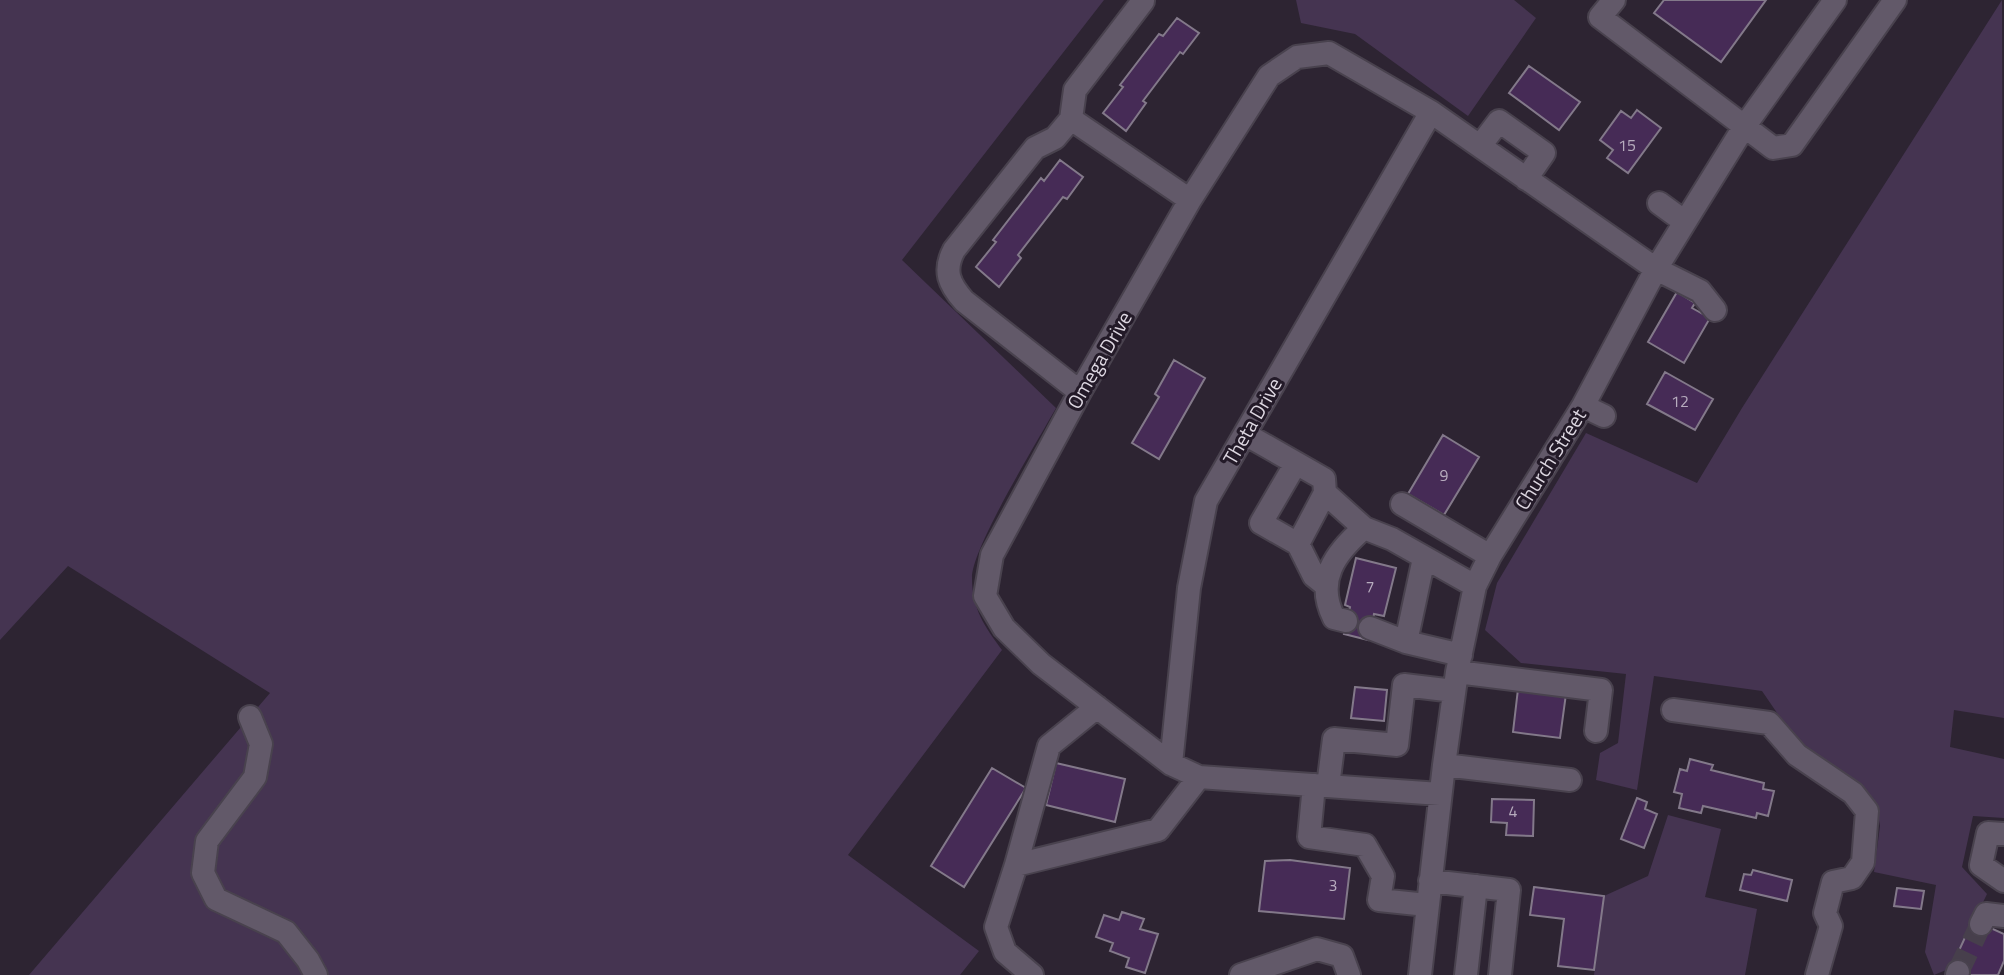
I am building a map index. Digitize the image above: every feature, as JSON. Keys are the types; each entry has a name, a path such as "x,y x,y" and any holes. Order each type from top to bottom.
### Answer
{"street":[{"path":"1614,0 1600,17 1773,148 1792,145 1895,0"},
{"name":"Church Street","path":"1420,975 1457,673 1475,586 1490,556 1583,406 1656,269 1744,127 1835,0"},
{"path":"1080,392 964,301 951,286 947,263 1035,148 1055,138 1071,119 1075,90 1143,1"},
{"name":"Omega Drive","path":"1440,794 1199,777 1171,764 1041,664 1004,628 985,596 992,555 1080,392 1190,200 1269,76 1297,57 1329,53 1431,112 1656,269 1700,291 1715,310"},
{"name":"Theta Drive","path":"1171,764 1189,588 1206,501 1431,112"},
{"path":"1071,119 1190,200"},
{"path":"1480,146 1499,121 1544,153 1526,179"},
{"path":"1659,203 1685,222"},
{"path":"1583,406 1604,416"},
{"path":"1245,434 1324,479 1325,493 1298,544"},
{"path":"1296,463 1261,523 1298,544 1314,576 1324,584"},
{"path":"1325,493 1364,528 1475,586"},
{"path":"1402,504 1490,556"},
{"path":"1346,621 1334,618 1327,604 1324,584 1343,545 1364,528"},
{"path":"1406,642 1424,558"},
{"path":"1370,628 1406,642 1457,673"},
{"path":"1427,905 1379,900 1383,876 1365,845 1309,837 1334,739 1397,745 1404,685 1457,673 1601,690 1596,731"},
{"path":"1032,975 1005,952 996,927 1049,746 1097,707"},
{"path":"1673,710 1769,723 1797,755 1853,793 1867,811 1863,862 1852,878 1833,882 1825,913 1831,926 1817,975"},
{"path":"250,717 261,744 255,777 207,841 203,873 216,899 286,932 316,975"},
{"path":"1444,765 1570,780"},
{"path":"1016,865 1158,830 1199,777"},
{"path":"2004,834 1988,833 1981,865 2004,881"},
{"path":"1430,881 1509,890 1500,975"},
{"path":"1466,975 1476,886"},
{"path":"1981,924 1986,914 2004,916"},
{"path":"1241,975 1317,949 1342,956 1349,975"}],"shaded area":[{"path":"0,0 1104,0 902,260 1056,408 994,520 975,564 972,578 977,608 1002,650 848,855 979,951 960,975 29,975 270,693 68,566 0,640"},
{"path":"1296,0 1514,0 1536,18 1468,116 1355,34 1301,23"},
{"path":"2002,0 2004,718 1954,710 1950,747 2004,759 2004,818 1973,816 1962,867 1987,894 1951,968 1934,975 1925,952 1936,885 1874,872 1880,826 1877,808 1799,745 1762,691 1654,676 1637,790 1596,780 1600,753 1618,743 1626,674 1521,663 1485,630 1497,583 1586,433 1697,483"},
{"path":"1668,815 1721,829 1705,897 1757,909 1745,975 1594,975 1604,896 1648,876"}],"building":[{"path":"1664,0 1766,0 1721,62 1654,13"},
{"path":"1177,18 1199,33 1183,54 1180,52 1143,101 1146,103 1126,131 1103,113 1159,34 1163,36"},
{"path":"1529,66 1580,102 1559,130 1509,93"},
{"path":"1637,110 1661,128 1628,173 1607,158 1613,150 1600,140 1621,111 1631,118"},
{"path":"1060,160 1083,177 1067,199 1063,197 1018,255 1021,258 999,287 976,267 1041,178 1044,181"},
{"path":"1677,292 1695,303 1692,308 1710,318 1684,363 1648,342"},
{"path":"1174,360 1205,378 1159,459 1132,443 1159,397 1155,394"},
{"path":"1665,372 1713,399 1695,430 1647,404"},
{"path":"1443,435 1479,457 1444,515 1408,494"},
{"path":"1356,558 1396,568 1384,616 1374,614 1368,640 1344,634 1350,607 1345,605"},
{"path":"1355,687 1387,690 1384,721 1351,718"},
{"path":"1518,689 1566,694 1560,738 1513,732"},
{"path":"1690,759 1713,765 1711,770 1764,783 1763,789 1774,791 1768,816 1757,813 1756,818 1703,806 1701,813 1679,808 1682,794 1674,792 1680,769 1687,771"},
{"path":"1056,763 1125,779 1115,822 1046,805"},
{"path":"992,768 1026,788 964,887 931,866"},
{"path":"1637,798 1647,802 1645,809 1657,814 1644,848 1621,839"},
{"path":"1492,799 1534,800 1533,836 1506,835 1507,823 1491,822"},
{"path":"1290,860 1350,868 1344,919 1259,911 1265,861"},
{"path":"1753,870 1792,880 1787,901 1740,890 1744,874 1751,875"},
{"path":"1534,887 1604,896 1594,970 1558,966 1564,919 1530,915"},
{"path":"1897,888 1924,891 1921,909 1894,906"},
{"path":"1122,912 1144,919 1140,929 1158,934 1145,973 1126,967 1129,958 1110,951 1113,943 1096,937 1104,915 1119,920"},
{"path":"1973,920 2004,934 2004,961 1998,975 1966,975 1951,968"}],"tunnel":[{"path":"1958,972 1981,924"}]}
